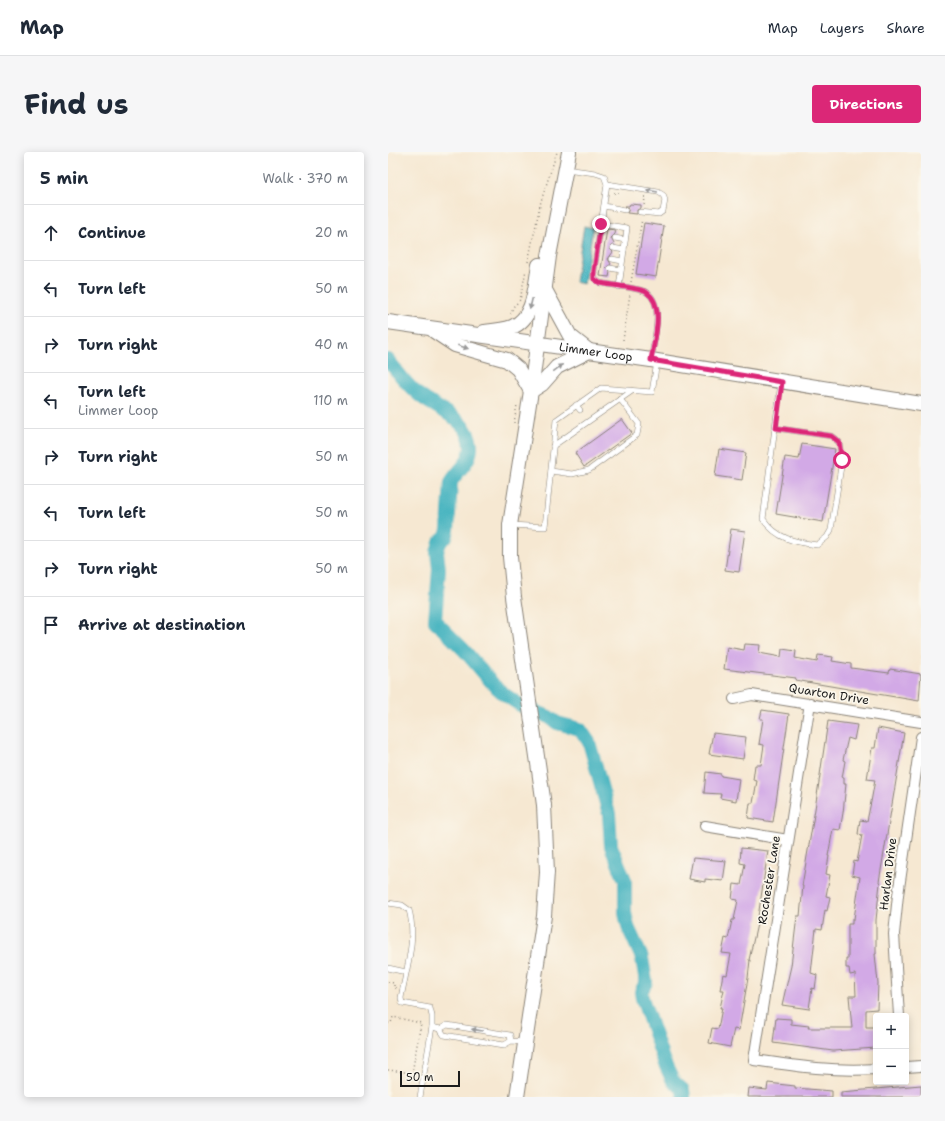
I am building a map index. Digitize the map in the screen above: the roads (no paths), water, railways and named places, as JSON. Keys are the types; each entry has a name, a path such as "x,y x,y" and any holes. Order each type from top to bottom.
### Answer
{"main road":[{"path":"517,1097 544,916 547,872 544,805 511,567 510,525 557,213 569,152"},
{"path":"468,334 513,327 529,312 546,236 557,213"},
{"path":"531,391 542,384 557,367 589,352 570,336 545,290"},
{"name":"Limmer Loop","path":"394,323 654,361 921,404"},
{"path":"429,328 455,345 507,360 518,369 531,391"}],"street":[{"name":"Quarton Drive","path":"734,699 752,694 921,722"},
{"name":"Rochester Lane","path":"810,703 754,1060 816,1069 847,1071 873,1069"},
{"name":"Harlan Drive","path":"899,1013 894,934 898,895 921,737"},
{"path":"705,826 788,840"},
{"path":"909,1067 921,1066"}],"lane":[{"path":"510,525 545,527 556,420 569,414 576,405 587,401 596,395 602,388 652,392 658,314 654,301 646,292 600,283 594,279 607,184 604,176 595,173 566,169"},
{"path":"607,184 658,192 663,195 663,212 659,214 642,213"},
{"path":"604,206 625,210"},
{"path":"601,224 627,228 619,287"},
{"path":"599,235 606,237"},
{"path":"615,238 625,240"},
{"path":"598,245 604,246"},
{"path":"613,248 624,250"},
{"path":"596,256 603,257"},
{"path":"612,259 622,261"},
{"path":"595,265 601,266"},
{"path":"610,268 621,270"},
{"path":"776,428 831,436 839,442 842,460 831,530 827,537 817,545 793,542 771,530 764,519 782,382"},
{"path":"553,446 632,391"},
{"path":"551,472 572,474 589,470 637,435 639,424 620,399"},
{"path":"602,403 606,409"},
{"path":"576,405 580,410"},
{"path":"593,409 598,415"},
{"path":"584,416 588,421"},
{"path":"574,422 578,428"},
{"path":"388,903 402,905 409,910 411,918 412,940 402,989 402,1003 430,1008 432,1016 432,1028 420,1097"},
{"path":"388,968 406,972"},
{"path":"432,1028 440,1029 447,1025 510,1035 511,1041"},
{"path":"440,1029 444,1035 504,1045 511,1041 525,1043"}],"water":[{"path":"584,226 593,228 584,284 575,282"}],"waterway":[{"path":"388,360 415,391 460,423 470,438 471,448 468,458 451,482 448,530 446,537 440,542 437,552 439,569 435,621 504,694 520,705 549,717 557,723 580,729 589,742 609,814 611,846 625,880 625,913 628,927 642,958 646,982 641,992 642,998 664,1062 673,1081 683,1090 684,1097"}]}
